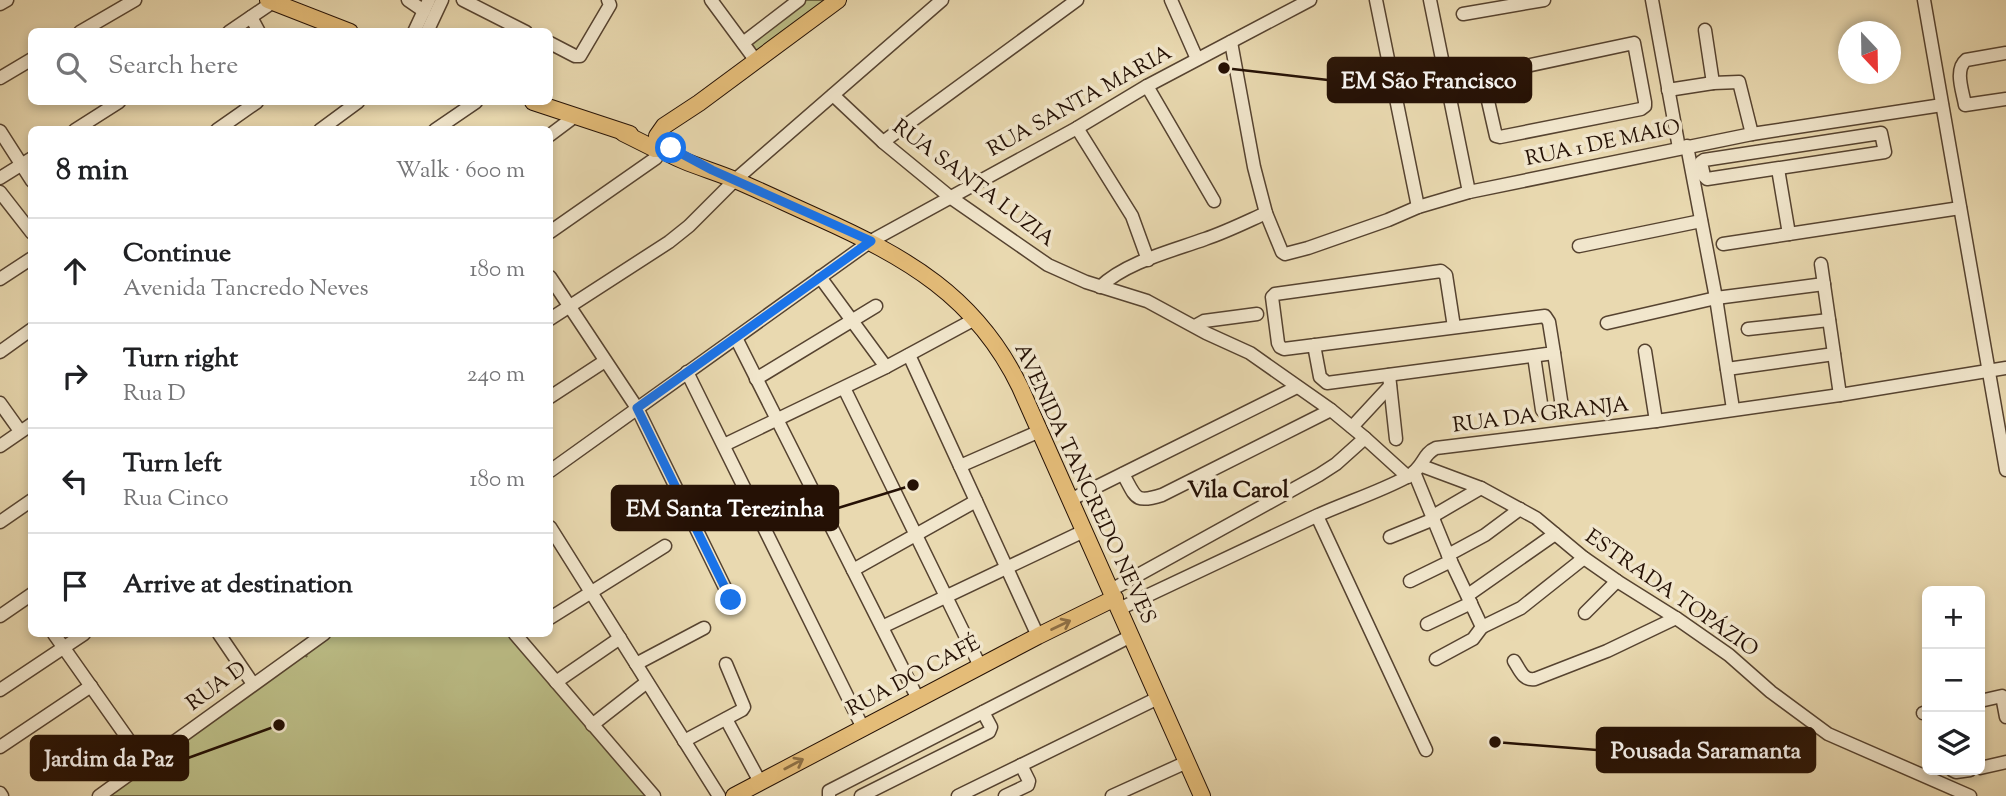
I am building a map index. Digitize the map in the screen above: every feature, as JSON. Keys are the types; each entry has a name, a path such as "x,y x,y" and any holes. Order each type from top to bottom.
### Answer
{"main road":[{"path":"658,143 699,103 838,0"},
{"path":"271,1 340,28"},
{"name":"AVENIDA TANCREDO NEVES","path":"541,105 658,143 871,241 920,271 953,296 975,319 1011,368 1202,796"},
{"name":"RUA DO CAFÉ","path":"734,796 1038,636 1115,599"}],"street":[{"path":"0,4 7,0"},
{"path":"87,28 135,0"},
{"path":"408,0 427,5 416,28"},
{"path":"429,28 442,0"},
{"path":"463,0 518,28"},
{"path":"553,45 580,56 610,5 608,0"},
{"path":"711,0 757,61"},
{"path":"743,43 799,0"},
{"path":"553,317 669,242 689,226 736,180 942,0"},
{"path":"883,142 1077,0"},
{"path":"1171,0 1197,59"},
{"name":"RUA SANTA MARIA","path":"871,241 1077,128 1147,86 1310,0"},
{"path":"1376,0 1418,207"},
{"path":"1430,0 1469,192"},
{"path":"1463,14 1544,0"},
{"path":"1652,0 1668,90 1701,221 1734,409"},
{"path":"1924,0 2006,470"},
{"path":"235,28 271,1"},
{"path":"251,17 257,28"},
{"path":"1705,30 1713,83"},
{"path":"1634,43 1645,102 1641,109 1496,136 1484,75 1634,43 1659,40"},
{"path":"1100,287 1113,277 1147,260 1266,213 1246,128 1231,42"},
{"path":"1965,105 1959,70 1961,64 1966,60 2006,53"},
{"path":"0,78 28,61"},
{"path":"1668,90 1740,82 1752,134"},
{"path":"1147,86 1214,201"},
{"name":"RUA SANTA LUZIA","path":"833,95 883,142 950,197 1048,265 1086,282 1147,301 1250,353 1414,472"},
{"name":"RUA 1 DE MAIO","path":"1266,213 1282,252 1288,254 1418,207 1469,192 1752,134 2006,99"},
{"path":"81,126 114,105"},
{"path":"223,126 253,105"},
{"path":"326,126 354,105"},
{"path":"441,126 472,105"},
{"path":"553,133 574,117"},
{"path":"1077,128 1132,216 1147,260"},
{"path":"0,131 26,161 0,178"},
{"path":"1881,133 1885,152 1778,169 1707,179 1702,162 1881,133"},
{"path":"553,230 658,143"},
{"path":"1778,169 1789,234"},
{"path":"0,192 28,228"},
{"path":"1723,244 1960,208"},
{"path":"1579,246 1701,221"},
{"path":"553,469 871,241"},
{"path":"0,279 28,261"},
{"path":"1821,264 1840,395"},
{"path":"1454,327 1446,275 1441,271 1273,295 1280,347 1284,349 1545,316 1549,322 1562,407 1559,412 1546,414 1542,410 1534,356"},
{"path":"820,277 886,367"},
{"path":"553,281 637,408 731,600"},
{"path":"1607,323 1716,298 1824,284"},
{"path":"756,379 876,306"},
{"path":"1195,326 1204,321 1257,314"},
{"path":"724,445 886,367 975,319"},
{"path":"1748,329 1829,320"},
{"path":"0,352 28,332"},
{"path":"736,338 918,699"},
{"path":"1314,345 1320,377 1327,383 1390,380 1554,353"},
{"path":"1645,351 1656,421"},
{"path":"1727,369 1834,354"},
{"path":"909,355 1038,636"},
{"path":"553,395 604,361"},
{"name":"RUA DA GRANJA","path":"1115,599 1317,516 1414,472 1426,455 1436,448 1656,421 2006,368"},
{"path":"687,372 863,728"},
{"path":"1352,427 1390,380"},
{"path":"1390,380 1396,439"},
{"path":"1070,500 1297,387"},
{"path":"844,388 980,666"},
{"path":"0,403 26,428 0,446"},
{"path":"1123,474 1141,500 1163,495 1331,410"},
{"path":"960,466 1040,431"},
{"path":"1115,599 1319,475 1366,438"},
{"path":"1414,472 1449,558 1482,626"},
{"name":"ESTRADA TOPÁZIO","path":"1414,472 1481,488 1536,518 1584,558 1729,655 1828,734 1970,796"},
{"path":"1390,537 1434,518 1481,488"},
{"path":"853,570 976,501"},
{"path":"0,522 28,503"},
{"path":"1410,581 1485,535 1520,509"},
{"path":"1317,516 1426,750"},
{"path":"882,627 1084,531"},
{"path":"1427,624 1469,599 1555,534"},
{"path":"553,616 665,546"},
{"path":"555,547 620,638 719,796"},
{"path":"1436,659 1473,639 1482,626 1521,608 1584,558"},
{"path":"1586,613 1617,581"},
{"path":"0,616 28,598"},
{"path":"1514,661 1524,678 1535,679 1607,651 1676,618"},
{"path":"636,664 704,628"},
{"path":"828,796 829,791 1131,636"},
{"path":"56,637 145,763"},
{"path":"0,690 79,637"},
{"path":"221,637 253,684"},
{"name":"RUA D","path":"99,796 320,637"},
{"path":"522,637 556,682 654,796"},
{"path":"556,682 620,638"},
{"path":"684,741 744,707 726,664"},
{"path":"592,725 647,682"},
{"path":"0,747 91,686"},
{"path":"1985,700 2002,696 2006,717"},
{"path":"958,796 1158,698"},
{"path":"861,796 989,732 991,727 983,712"},
{"path":"726,719 760,782"},
{"path":"1112,796 1186,762"},
{"path":"1985,766 2006,762"},
{"path":"1005,796 1028,785 1029,781 1021,765"}],"green space":[{"path":"805,0 830,0 759,55 750,42"},
{"path":"328,637 514,637 650,796 109,796 304,654 307,657 305,653"}],"place":[{"name":"EM São Francisco","path":"1224,68"},
{"name":"EM Santa Terezinha","path":"913,485"},
{"name":"Jardim da Paz","path":"279,725"},
{"name":"Pousada Saramanta","path":"1495,742"}],"district":[{"name":"Vila Carol","path":"1238,491"}],"route":[{"path":"671,148 712,170 871,241 637,408 731,600"}]}
